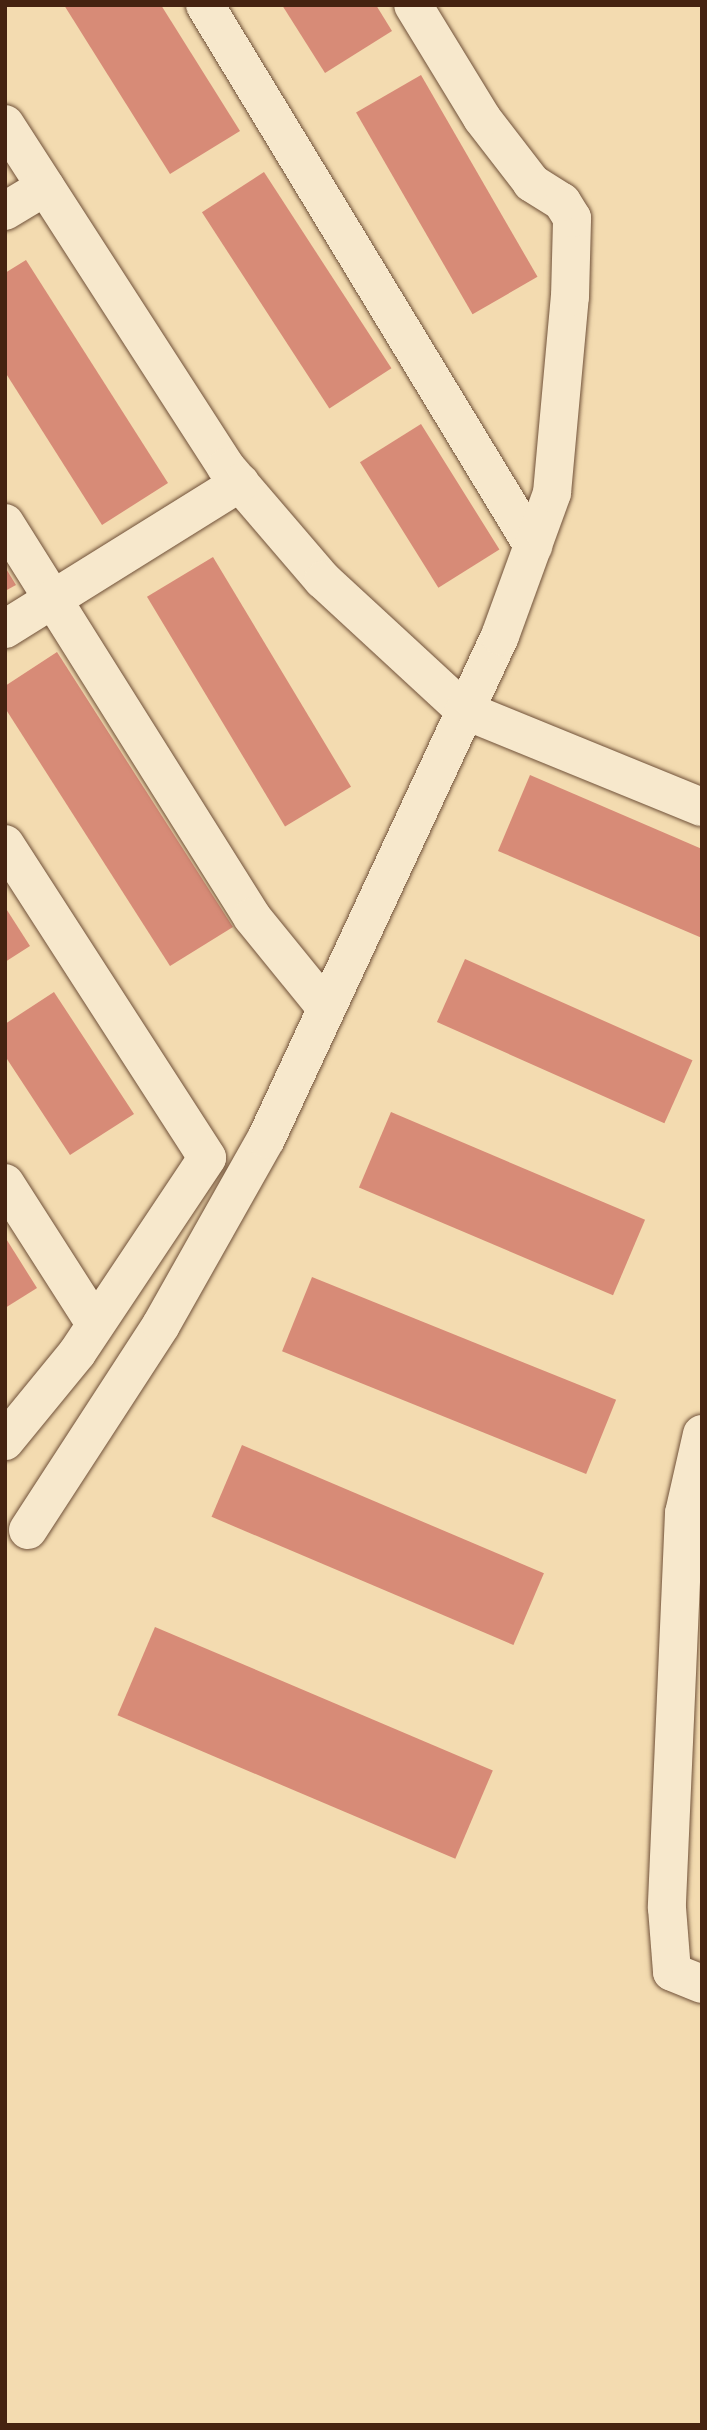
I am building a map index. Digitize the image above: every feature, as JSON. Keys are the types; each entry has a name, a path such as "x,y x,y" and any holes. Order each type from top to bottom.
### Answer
{"street":[{"path":"205,5 533,546"},
{"path":"27,1530 161,1325 266,1139 500,636 552,493 570,297 572,218 562,202 532,183 482,118 412,5"},
{"path":"5,124 240,483 323,580 464,710 702,807"},
{"path":"5,211 45,187"},
{"path":"5,629 240,483"},
{"path":"5,523 253,917 326,1008"},
{"path":"5,844 206,1158 95,1324 5,1441"},
{"path":"5,1183 95,1324"},
{"path":"702,1434 684,1513 691,1594 687,1788 667,1908 672,1972 702,1984"}],"building":[{"path":"64,5 161,5 240,131 170,174"},
{"path":"282,5 376,5 392,31 325,73"},
{"path":"421,75 538,277 473,314 356,112"},
{"path":"264,172 391,368 329,409 202,212"},
{"path":"26,260 168,483 102,525 5,372 5,273"},
{"path":"421,424 499,550 438,588 360,462"},
{"path":"213,557 351,787 285,826 147,597"},
{"path":"5,567 16,585 5,591"},
{"path":"57,652 233,927 170,966 5,708 5,686"},
{"path":"530,775 702,849 702,938 498,851"},
{"path":"5,907 30,946 5,962"},
{"path":"465,959 692,1060 664,1123 437,1022"},
{"path":"54,992 134,1114 70,1155 5,1056 5,1024"},
{"path":"391,1112 645,1220 613,1295 359,1187"},
{"path":"5,1237 37,1288 5,1308"},
{"path":"312,1277 616,1400 586,1474 282,1351"},
{"path":"242,1445 544,1573 513,1645 212,1517"},
{"path":"155,1627 493,1770 455,1859 117,1715"}]}
